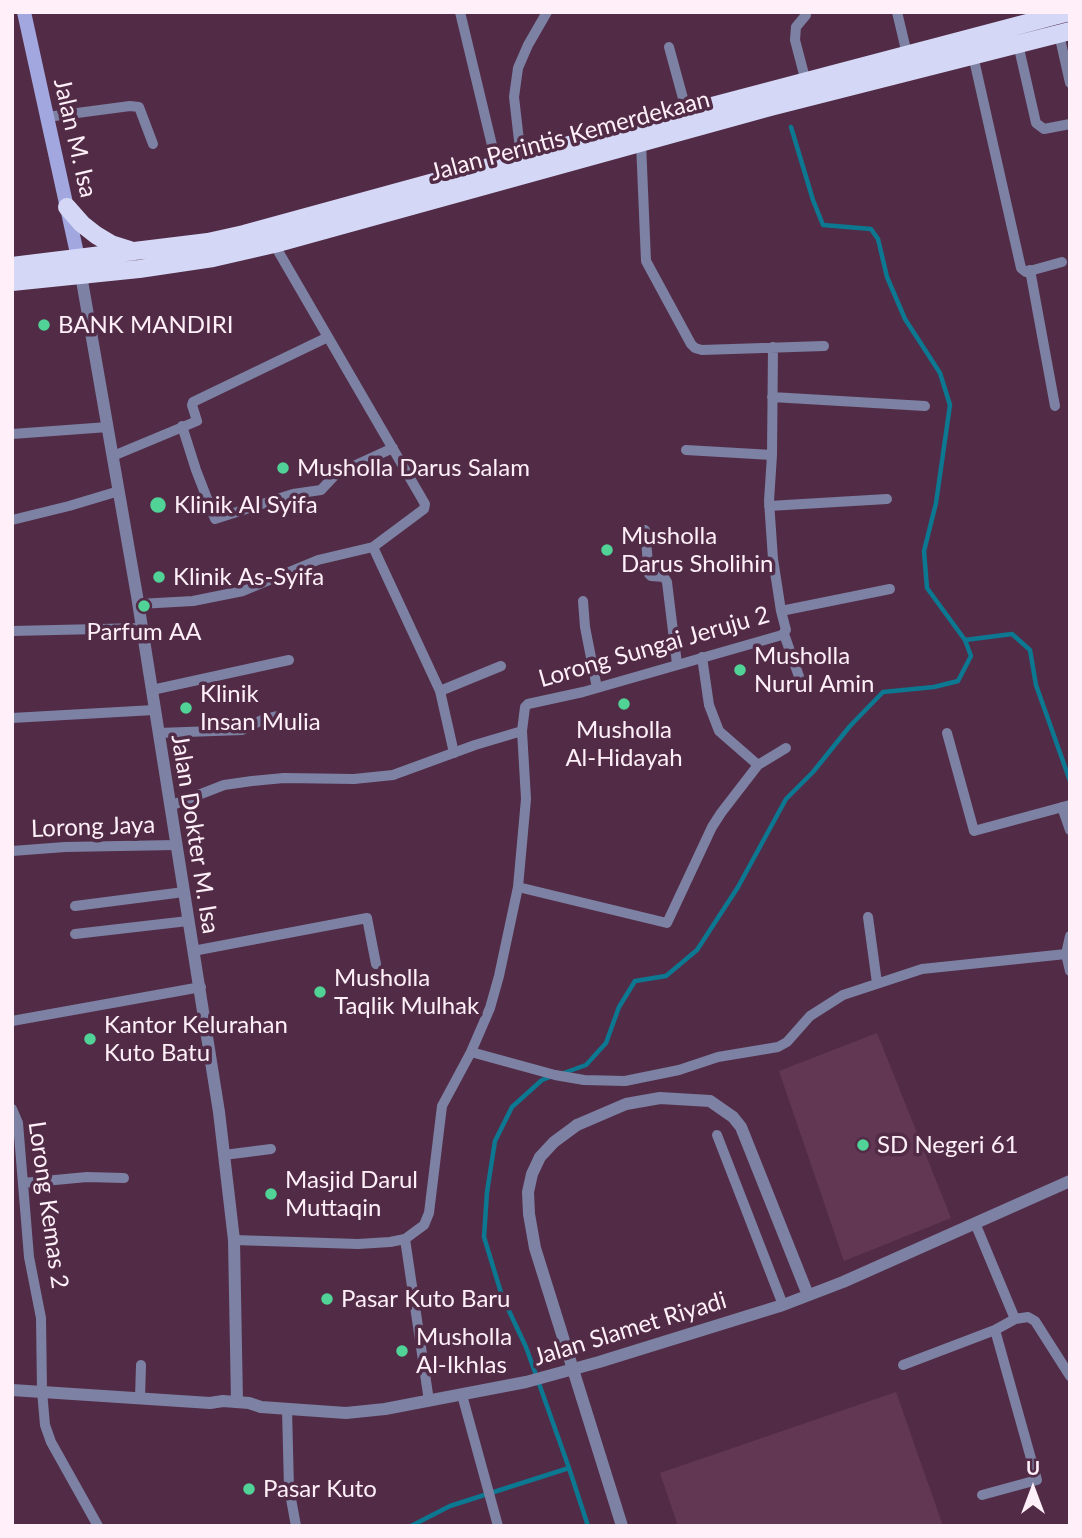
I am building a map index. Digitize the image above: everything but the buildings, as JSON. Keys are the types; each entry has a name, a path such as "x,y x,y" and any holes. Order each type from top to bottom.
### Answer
{"highway":[{"path":"12,282 136,251 210,250 521,158 1061,13"},
{"name":"Jalan Perintis Kemerdekaan","path":"80,267 274,244 797,100 1065,33"},
{"path":"68,207 82,224 96,235 111,244 136,251"},
{"path":"12,266 80,267"}],"main road":[{"name":"Jalan M. Isa","path":"24,12 80,267"}],"street":[{"path":"460,12 496,166"},
{"path":"521,158 514,97 518,68 528,44 547,12"},
{"path":"806,12 796,27 795,40 806,82"},
{"path":"897,12 907,54"},
{"path":"1065,33 1070,83"},
{"path":"969,38 1021,268 1024,272 1062,262"},
{"path":"1018,44 1037,123 1044,128 1070,124"},
{"path":"669,47 687,113"},
{"path":"47,117 138,107 153,144"},
{"path":"642,143 646,261 691,344 702,350 824,346"},
{"path":"139,604 193,601 243,591 318,560 373,547 424,509 425,504 274,244"},
{"name":"Jalan Dokter M. Isa","path":"80,267 139,604 188,921 201,987 234,1240 237,1402"},
{"path":"1030,270 1055,406"},
{"path":"113,456 197,421 191,405 193,402 328,337"},
{"name":"Lorong Sungai Jeruju 2","path":"522,731 526,706 784,634 786,630 773,559 769,506 773,347"},
{"path":"772,397 925,406"},
{"path":"182,426 215,519 293,494 321,490 337,474 393,448"},
{"path":"12,435 108,427"},
{"path":"686,450 772,455"},
{"path":"12,520 119,491"},
{"path":"769,506 887,499"},
{"path":"645,530 649,574 664,577 667,582 677,664"},
{"path":"373,547 440,691 454,753"},
{"path":"781,611 890,589"},
{"path":"583,601 584,627 597,688"},
{"path":"12,631 142,628"},
{"path":"784,634 802,685"},
{"path":"702,657 709,705 719,731 758,765"},
{"path":"152,690 289,660"},
{"path":"440,691 501,666"},
{"path":"12,718 154,710"},
{"path":"158,733 242,730 277,716"},
{"path":"170,806 225,785 252,781 284,778 354,779 393,775 522,731 526,799 518,887 499,976 489,1008 471,1052 442,1106 429,1213 424,1225 405,1239 358,1244 234,1240"},
{"path":"947,733 974,831 1066,806 1070,830"},
{"path":"518,887 667,923 712,827 758,765 786,748"},
{"name":"Lorong Jaya","path":"12,851 176,845"},
{"path":"75,906 184,892"},
{"path":"868,917 877,983"},
{"path":"193,951 367,918 376,964"},
{"path":"75,934 188,921"},
{"path":"1070,936 1066,954 1070,971"},
{"path":"471,1052 555,1075 584,1080 625,1081 679,1070 718,1057 778,1047 787,1042 810,1016 843,995 922,969 1066,954"},
{"path":"12,1021 201,987"},
{"path":"622,1526 535,1248 528,1192 540,1157 554,1142 577,1125 633,1101 660,1098 710,1101 733,1117 741,1127 808,1295"},
{"name":"Lorong Kemas 2","path":"12,1109 18,1123 29,1257 41,1318 41,1391 45,1425 51,1442 98,1526"},
{"path":"717,1135 783,1305"},
{"path":"224,1155 271,1149"},
{"path":"23,1183 87,1177 124,1178"},
{"name":"Jalan Slamet Riyadi","path":"12,1390 209,1403 237,1402 286,1409 362,1412 462,1395 546,1377 783,1305 1070,1181"},
{"path":"975,1223 1015,1319"},
{"path":"405,1239 429,1401"},
{"path":"903,1365 995,1330 1015,1319 1028,1317 1035,1321 1070,1376"},
{"path":"982,1495 1037,1480 995,1330"},
{"path":"141,1365 141,1398"},
{"path":"462,1395 498,1526"},
{"path":"209,1403 249,1409 261,1407"},
{"path":"286,1409 289,1488 296,1526"}],"shaded area":[{"name":"SD Negeri 61","path":"877,1033 951,1218 844,1261 779,1071"},
{"path":"896,1392 943,1526 678,1526 660,1473"}],"waterway":[{"path":"791,127 823,225 871,229 878,239 887,277 905,319 940,373 950,405 936,503 924,551 927,588 965,640 1012,634 1030,650 1036,685 1070,781"},
{"path":"561,1074 586,1065 606,1043 619,1007 635,981 666,976 697,950 738,887 786,799 813,772 850,726 883,692 934,687 958,681 971,656 965,640"},
{"path":"411,1526 450,1506 569,1468 526,1347 502,1296 484,1237 487,1192 495,1141 512,1107 542,1080 550,1077"},
{"path":"569,1468 588,1526"}],"place":[{"name":"BANK MANDIRI","path":"44,325"},
{"name":"Musholla Darus Salam","path":"283,468"},
{"name":"Klinik Al Syifa","path":"158,505"},
{"name":"Musholla Darus Sholihin","path":"607,550"},
{"name":"Klinik As-Syifa","path":"159,577"},
{"name":"Parfum AA","path":"144,606"},
{"name":"Musholla Nurul Amin","path":"740,670"},
{"name":"Musholla Al-Hidayah","path":"624,704"},
{"name":"Klinik Insan Mulia","path":"186,708"},
{"name":"Musholla Taqlik Mulhak","path":"320,992"},
{"name":"Kantor Kelurahan Kuto Batu","path":"90,1039"},
{"name":"SD Negeri 61","path":"863,1145"},
{"name":"Masjid Darul Muttaqin","path":"271,1194"},
{"name":"Pasar Kuto Baru","path":"327,1299"},
{"name":"Musholla Al-Ikhlas","path":"402,1351"},
{"name":"Pasar Kuto","path":"249,1489"}]}
